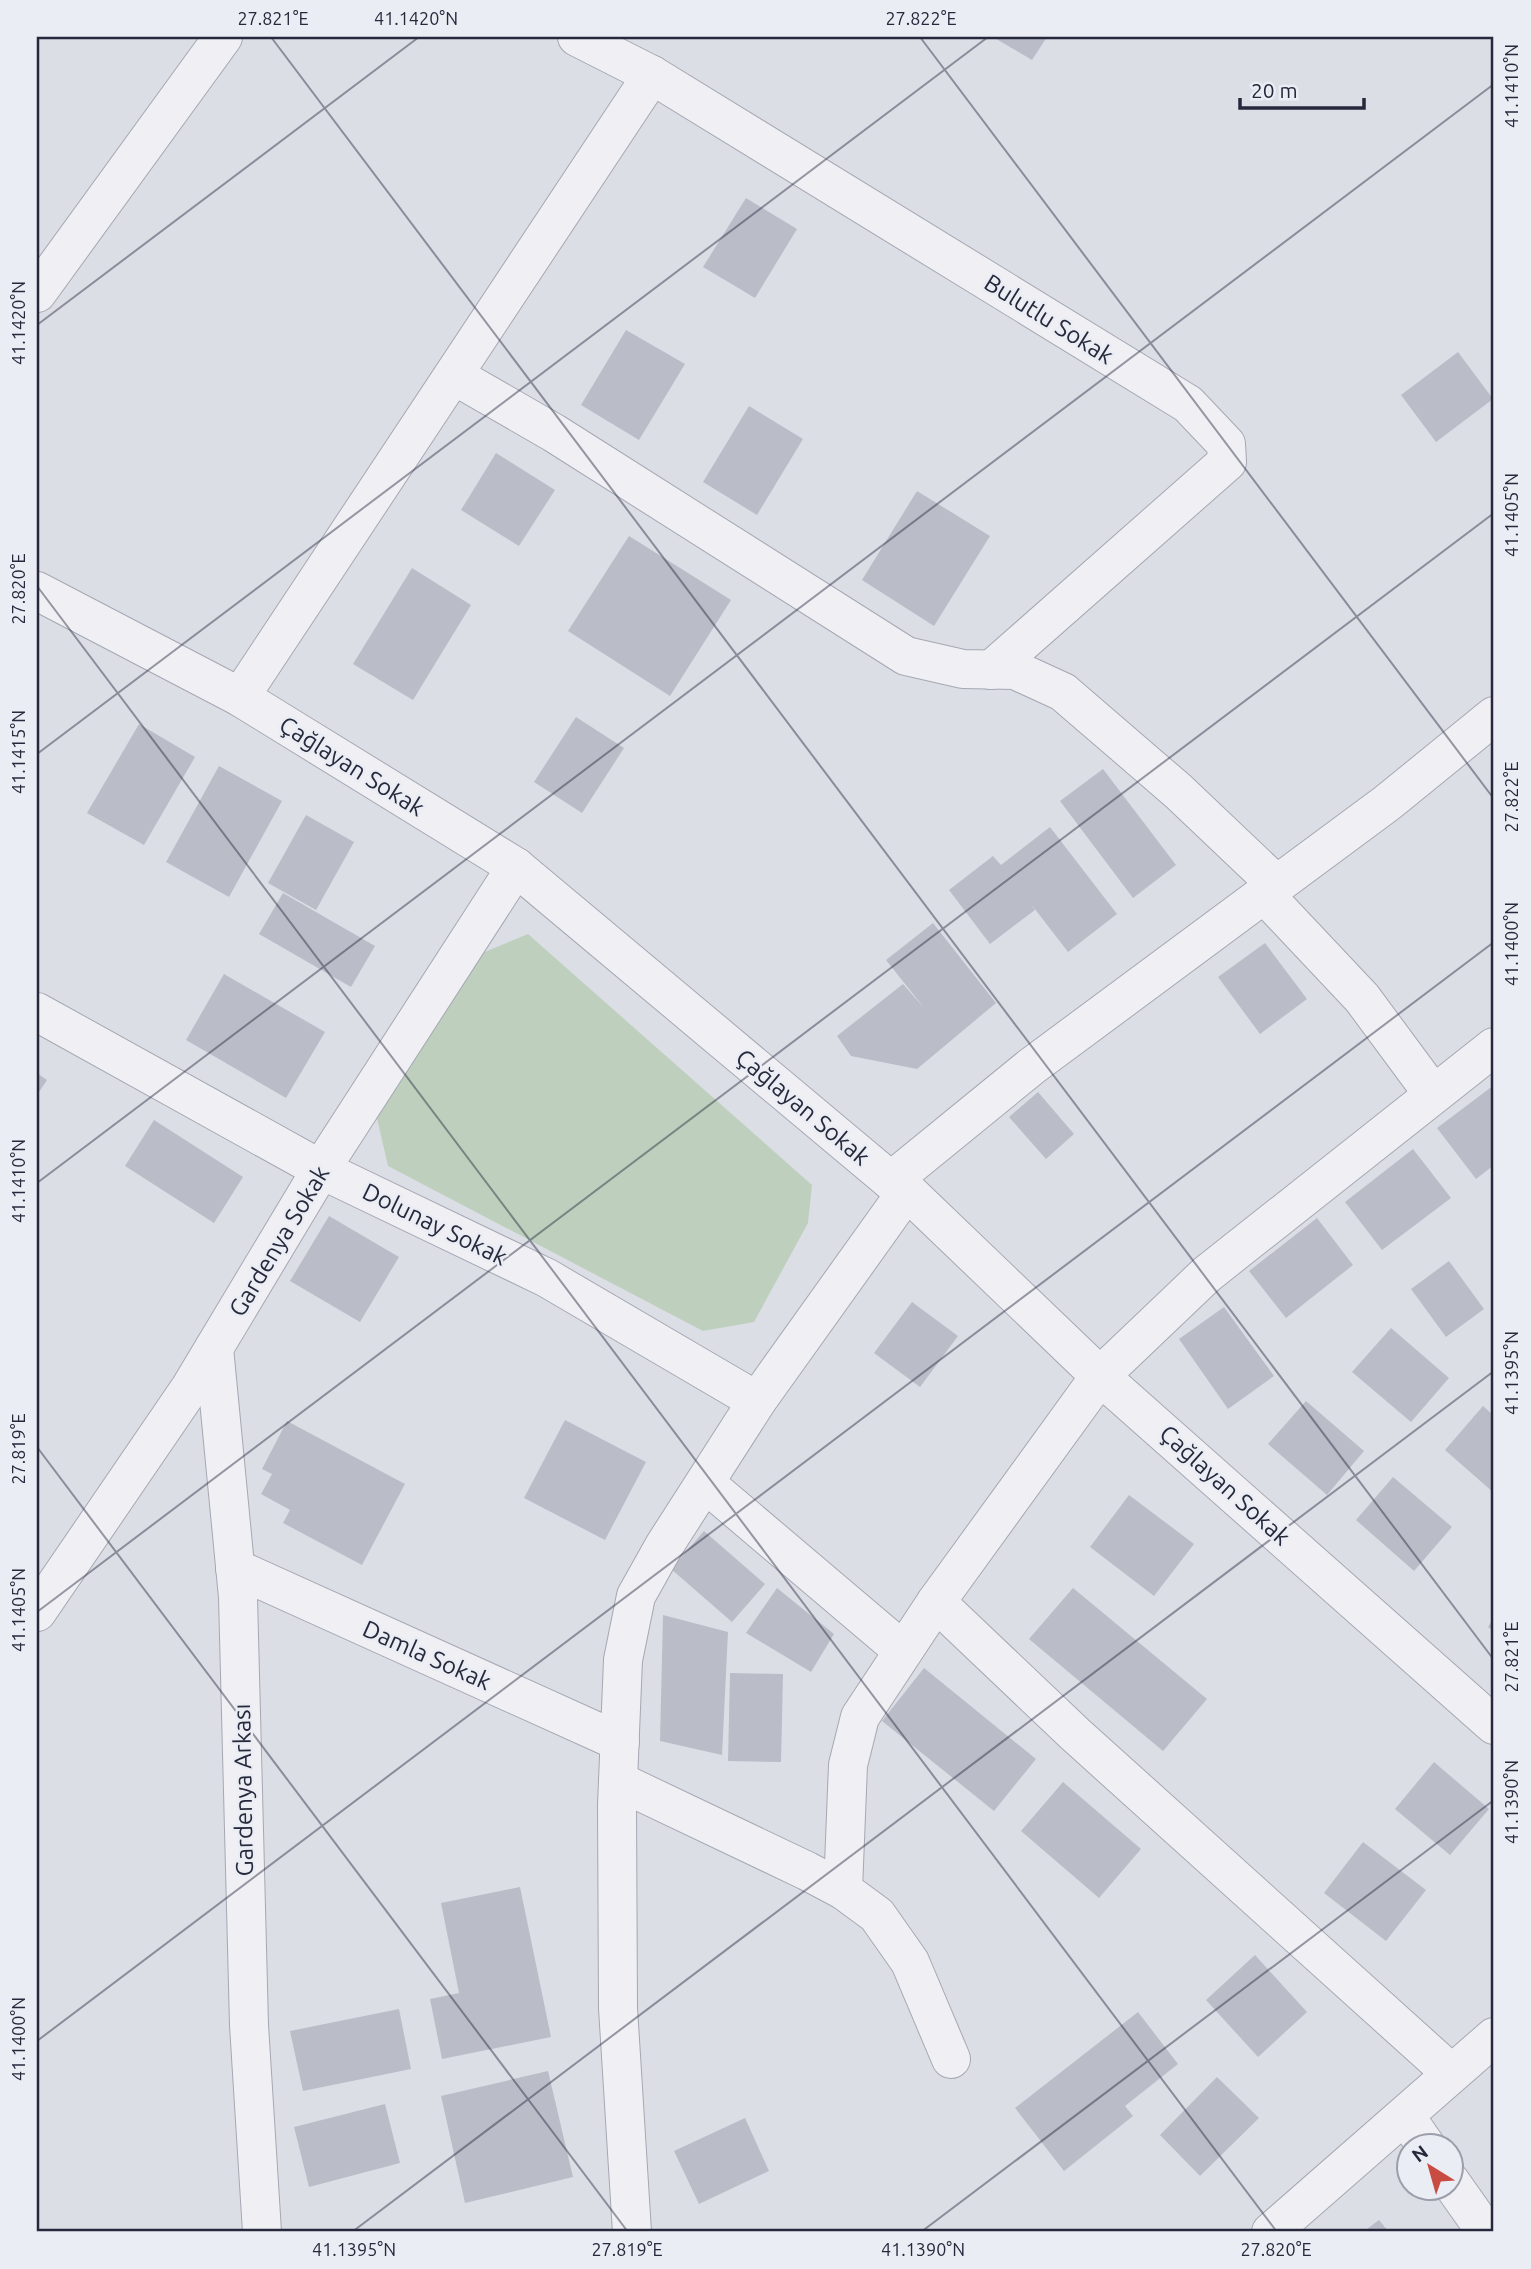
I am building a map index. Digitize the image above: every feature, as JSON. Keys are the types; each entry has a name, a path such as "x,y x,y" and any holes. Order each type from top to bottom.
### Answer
{"street":[{"path":"37,293 223,37"},
{"name":"Bulutlu Sokak","path":"577,37 652,75 1188,404 1226,444 1227,462 991,670"},
{"path":"240,698 652,75"},
{"path":"455,376 554,433 906,656 963,669 1015,670 1063,692 1178,791 1270,890 1362,998 1433,1094"},
{"name":"Çağlayan Sokak","path":"37,591 240,698 516,867 899,1186 1100,1376 1494,1725"},
{"path":"632,2232 618,2008 618,1782 624,1660 636,1597 757,1401 899,1186 1032,1066 1387,803 1494,716"},
{"name":"Gardenya Sokak","path":"37,1612 214,1348 322,1170 516,867"},
{"name":"Dolunay Sokak","path":"37,1012 322,1170 547,1278 757,1401"},
{"path":"843,1890 848,1765 860,1717 902,1650 1100,1376 1207,1274 1494,1047"},
{"name":"Gardenya Arkası","path":"214,1348 235,1568 248,2025 262,2232"},
{"path":"705,1483 902,1650"},
{"name":"Damla Sokak","path":"235,1568 620,1742"},
{"path":"936,1602 1075,1734 1451,2073"},
{"path":"618,1782 843,1890 877,1916 910,1962 951,2059"},
{"path":"1416,2132 1451,2073 1494,2037"},
{"path":"1271,2232 1394,2147"},
{"path":"1464,2200 1486,2232"}],"green space":[{"path":"528,934 812,1185 808,1223 754,1322 703,1331 388,1166 376,1114 468,959"}],"building":[{"path":"993,37 1047,37 1032,60"},
{"path":"746,198 797,229 755,298 703,267"},
{"path":"626,330 685,364 639,440 581,405"},
{"path":"1458,352 1493,399 1436,442 1401,395"},
{"path":"749,406 803,439 757,515 703,482"},
{"path":"496,453 555,490 519,546 461,510"},
{"path":"917,491 990,536 934,626 862,580"},
{"path":"629,536 731,600 670,696 568,631"},
{"path":"412,568 471,605 413,700 353,664"},
{"path":"576,717 624,748 582,813 534,782"},
{"path":"139,724 195,757 144,845 87,813"},
{"path":"219,766 282,801 229,897 166,862"},
{"path":"1103,769 1176,865 1133,898 1060,801"},
{"path":"306,815 354,842 316,910 268,883"},
{"path":"1050,827 1117,914 1068,952 1031,904 1035,910 990,944 949,890 993,856 1001,865"},
{"path":"283,893 375,946 351,987 259,934"},
{"path":"933,923 996,1003 917,1069 851,1056 837,1036 903,984 925,1009 886,960"},
{"path":"1265,943 1307,999 1260,1034 1218,977"},
{"path":"224,974 325,1032 286,1098 186,1040"},
{"path":"37,1073 47,1080 37,1095"},
{"path":"1494,1085 1494,1165 1476,1179 1437,1128"},
{"path":"1038,1092 1074,1134 1046,1159 1009,1117"},
{"path":"154,1120 243,1177 214,1223 125,1166"},
{"path":"1413,1149 1451,1198 1382,1250 1345,1202"},
{"path":"329,1216 399,1257 360,1322 290,1281"},
{"path":"1317,1218 1353,1265 1286,1318 1249,1271"},
{"path":"1449,1261 1484,1309 1446,1337 1411,1289"},
{"path":"912,1302 958,1336 920,1387 874,1353"},
{"path":"1224,1307 1274,1376 1228,1409 1179,1339"},
{"path":"1391,1328 1449,1378 1411,1422 1352,1372"},
{"path":"1306,1401 1364,1451 1327,1495 1268,1444"},
{"path":"1483,1406 1494,1416 1494,1493 1445,1450"},
{"path":"565,1420 646,1462 605,1540 524,1498"},
{"path":"287,1421 405,1484 362,1565 283,1523 290,1510 261,1494 272,1474 262,1469"},
{"path":"1393,1477 1452,1527 1414,1571 1356,1520"},
{"path":"1129,1495 1194,1544 1154,1596 1090,1547"},
{"path":"704,1531 765,1584 732,1622 671,1569"},
{"path":"777,1588 834,1634 811,1672 746,1633"},
{"path":"1073,1588 1207,1699 1163,1751 1029,1639"},
{"path":"663,1615 728,1632 722,1755 660,1741"},
{"path":"1494,1617 1494,1632 1488,1627"},
{"path":"924,1668 1036,1759 994,1811 882,1721"},
{"path":"730,1673 783,1674 781,1762 728,1761"},
{"path":"1434,1762 1489,1809 1450,1855 1395,1809"},
{"path":"1063,1782 1141,1849 1099,1898 1021,1831"},
{"path":"1363,1842 1426,1890 1386,1941 1324,1893"},
{"path":"520,1887 551,2037 442,2059 430,1999 459,1993 441,1903"},
{"path":"1255,1955 1307,2012 1258,2057 1206,2000"},
{"path":"399,2009 411,2069 303,2091 290,2031"},
{"path":"1138,2012 1178,2064 1125,2106 1133,2116 1064,2171 1015,2108"},
{"path":"548,2071 573,2177 465,2203 441,2096"},
{"path":"1217,2077 1259,2118 1200,2176 1160,2135"},
{"path":"385,2104 400,2163 309,2187 294,2127"},
{"path":"745,2118 769,2171 699,2204 674,2151"},
{"path":"1379,2220 1389,2232 1363,2232"}]}
